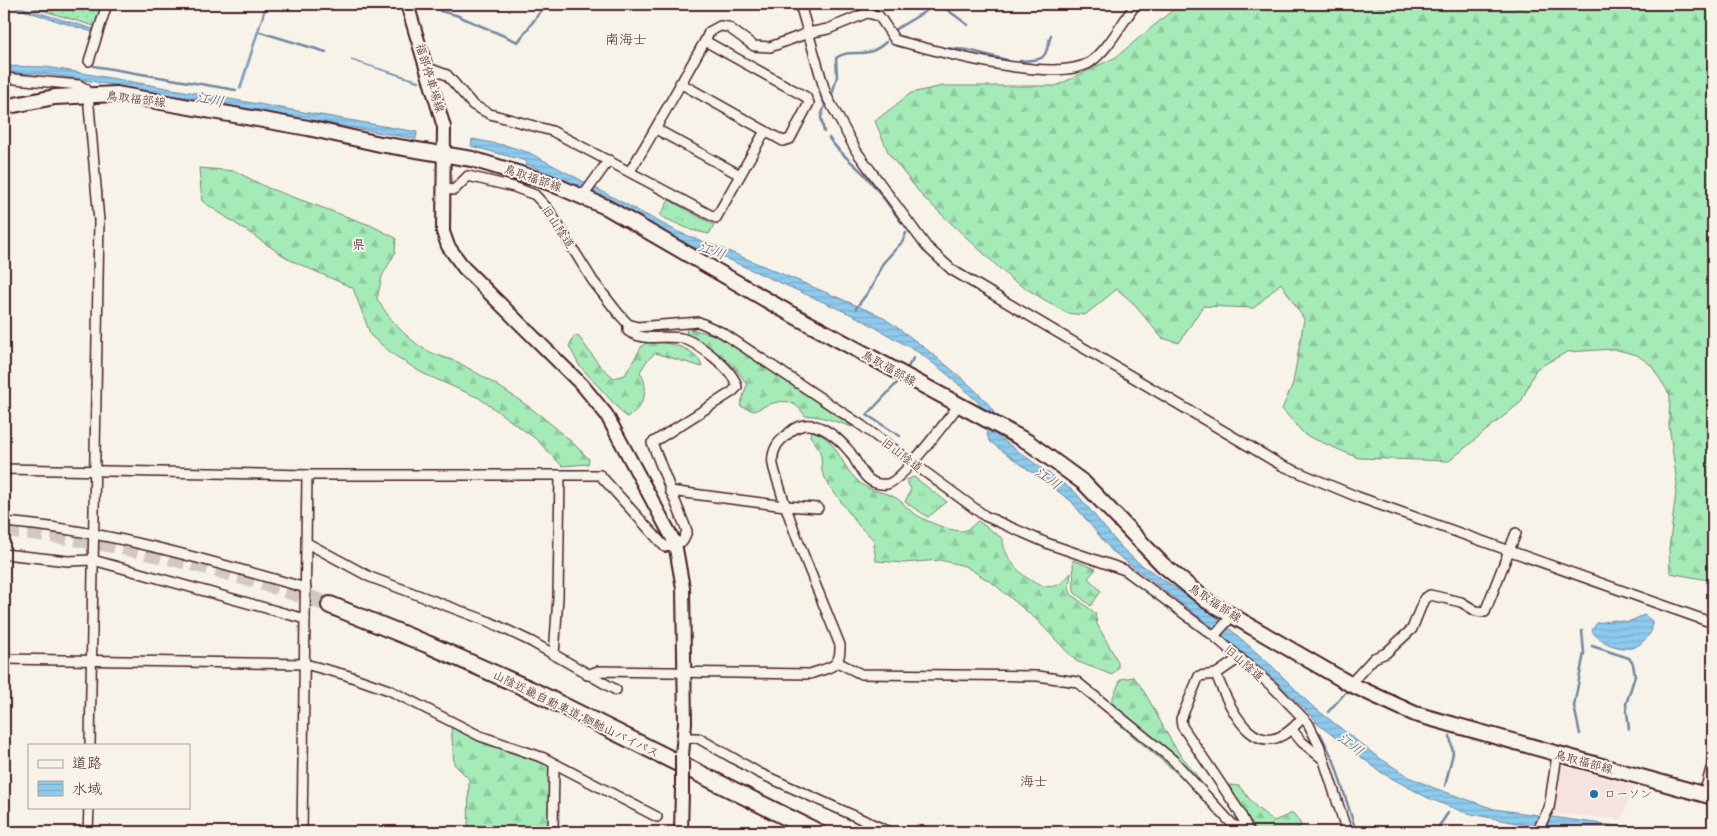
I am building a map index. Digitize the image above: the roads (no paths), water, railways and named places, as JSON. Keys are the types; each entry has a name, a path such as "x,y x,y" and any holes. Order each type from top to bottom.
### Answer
{"highway":[{"name":"山陰近畿自動車道;駟馳山バイパス","path":"802,832 527,698 329,608 427,644 531,690 817,832"}],"main road":[{"name":"鳥取福部線","path":"4,107 56,97 116,94 270,121 380,144 472,159 512,170 583,196 958,406 1028,442 1084,483 1164,566 1229,619 1350,684 1415,714 1709,796"}],"street":[{"path":"90,61 107,4"},
{"name":"福部停車場線","path":"407,4 428,68 444,127 445,155"},
{"path":"800,4 826,95 857,152 926,246 952,270 1281,465 1358,497 1544,565 1713,623"},
{"path":"630,171 656,129 709,32 720,26 728,27 754,46 770,47 808,33 828,29 868,13 879,16 895,40 969,59 1049,71 1087,64 1100,55 1136,4"},
{"path":"680,84 783,141 790,139 809,103 806,97 705,41"},
{"path":"428,68 447,76 460,87 473,106 490,114 552,131 716,218 765,131"},
{"path":"4,78 79,85 86,89 88,95 99,213 90,744"},
{"path":"656,129 740,175"},
{"path":"445,155 443,232 448,246 464,268 583,386 606,414 675,542 683,588 684,672 681,832"},
{"path":"583,196 609,160"},
{"name":"旧山陰道","path":"443,189 454,190 468,176 514,187 535,195 548,210 595,283 628,324 637,327 700,322 723,333 861,424 985,516 1049,544 1125,570 1216,635 1238,659 1274,688 1308,723 1324,759 1347,832"},
{"path":"4,469 308,475 600,475 641,519 660,544 665,547 675,542 684,541 687,531 652,443 737,387 735,379 697,345 681,338 642,337 628,331 628,324"},
{"path":"587,675 598,671 810,674 837,662 840,658 840,645 785,506 772,464 776,446 798,425 813,424 830,433 850,452 862,474 874,483 888,484 895,481 912,463 958,406"},
{"path":"302,832 308,475"},
{"path":"554,655 558,605 560,475"},
{"path":"670,491 785,506 818,508"},
{"path":"4,522 93,534 168,549 306,588"},
{"path":"1350,684 1374,658 1386,653 1412,629 1424,598 1430,595 1461,602 1476,611 1485,612 1516,533"},
{"path":"307,543 370,577 490,622 616,690"},
{"path":"4,554 68,561 93,560 306,619"},
{"path":"1216,635 1229,619"},
{"path":"4,659 305,664 346,675 389,690 480,736 544,758 657,817"},
{"path":"1238,659 1216,674 1199,676 1181,716 1181,723 1239,811 1249,831"},
{"path":"837,662 861,674 1038,676 1077,682 1173,760 1233,825 1249,831"},
{"path":"1216,674 1225,698 1247,731 1270,741 1292,730 1302,718"},
{"path":"1292,730 1302,742 1324,759"},
{"path":"683,738 698,738 759,773 890,832"},
{"path":"1537,832 1549,808 1558,755"},
{"path":"1709,796 1713,761"},
{"path":"553,832 554,764"},
{"path":"88,832 89,808"}],"water":[{"path":"4,4 10,4 93,29 92,32"},
{"path":"266,4 241,89 239,89"},
{"path":"351,60 420,81 419,82"},
{"name":"江川","path":"4,66 46,67 417,132 416,139 73,78 44,74 4,73"},
{"name":"江川","path":"472,139 508,146 530,153 678,232 728,251 879,315 890,322 942,361 976,391 994,413 997,436 1076,493 1120,546 1136,561 1213,614 1274,668 1311,705 1375,755 1409,777 1494,809 1660,832 1562,832 1466,813 1428,798 1382,773 1315,722 1316,720 1276,681 1215,629 1111,550 1071,501 989,441 979,403 947,374 921,354 859,318 727,259 671,240 561,178 526,164 526,161 471,146"},
{"path":"1644,615 1652,621 1652,630 1645,640 1635,647 1624,648 1610,645 1599,638 1592,630 1597,623 1615,620 1628,622"}],"waterway":[{"path":"440,11 456,15 518,42 546,4"},
{"path":"809,6 820,9 829,4"},
{"path":"896,29 931,8 942,6 968,25"},
{"path":"260,32 326,52"},
{"path":"1020,61 1035,60 1043,57 1051,35"},
{"path":"832,95 837,76 836,58 848,53 865,53 878,48 886,42"},
{"path":"944,48 968,50 1007,60"},
{"name":"江川","path":"94,66 236,90"},
{"path":"821,96 825,105 821,117 824,132"},
{"path":"829,138 840,152 863,173 902,223"},
{"path":"856,308 872,287 883,263 903,241 906,233"},
{"path":"906,370 914,357"},
{"path":"897,383 867,415 900,436"},
{"path":"1580,734 1574,706 1584,653 1582,631"},
{"path":"1592,646 1629,658 1633,664 1635,676 1626,704 1629,729"},
{"path":"1328,712 1345,693"},
{"path":"1320,733 1334,761 1355,828"},
{"path":"1445,786 1453,753 1450,736"},
{"path":"1435,832 1448,813"}],"tunnel":[{"path":"4,529 87,540 169,557 250,579 330,605"}],"place":[{"name":"ローソン","path":"1594,794"}],"district":[{"name":"南海士","path":"626,39"},
{"name":"県","path":"359,244"},
{"name":"海士","path":"1034,781"}]}
